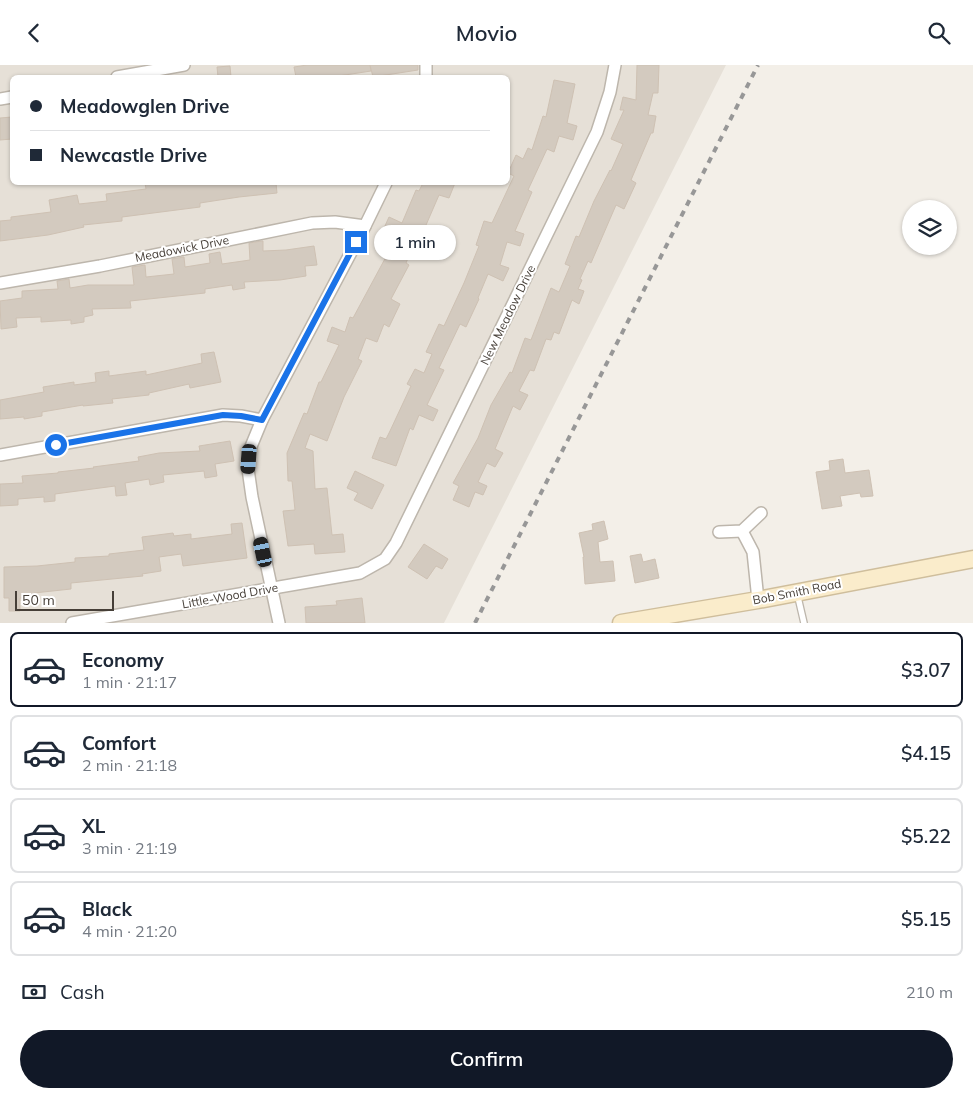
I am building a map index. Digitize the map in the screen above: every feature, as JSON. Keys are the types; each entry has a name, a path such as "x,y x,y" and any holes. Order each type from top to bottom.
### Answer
{"street":[{"path":"128,75 184,65"},
{"name":"New Meadow Drive","path":"384,559 396,543 597,133 610,92 615,65"},
{"path":"279,623 252,497 248,469 250,449 262,420 385,185"},
{"name":"Meadowick Drive","path":"0,283 100,266 312,223 335,222 365,226"},
{"path":"0,455 223,415 262,420"},
{"path":"719,533 742,531 761,513"},
{"path":"742,531 753,552 758,600"},
{"name":"Little-Wood Drive","path":"72,623 360,573 384,559"},
{"name":"Bob Smith Road","path":"621,623 797,593 973,559"}],"lane":[{"path":"797,593 804,623"}],"shaded area":[{"path":"0,65 726,65 444,623 0,623"}],"building":[{"path":"307,65 370,65 371,71 345,75 296,75 294,67"},
{"path":"370,65 418,65 418,70 372,75"},
{"path":"637,65 659,65 658,93 653,93 648,115 656,116 653,133 651,133 631,180 636,183 624,209 616,205 591,263 588,261 580,279 582,280 578,289 584,291 579,304 572,300 559,334 554,332 551,340 546,339 534,371 530,370 519,391 528,395 520,410 513,406 495,449 503,453 495,467 487,463 478,482 487,486 483,495 475,492 469,507 453,500 459,486 453,483 478,438 491,405 510,372 512,373 525,338 531,340 551,288 559,292 570,266 565,264 576,236 579,237 594,201 611,171 623,144 611,139 624,110 620,110 623,97 636,100"},
{"path":"230,66 231,75 218,75 217,67"},
{"path":"554,80 575,84 567,123 577,126 573,140 559,136 554,152 547,149 528,190 532,192 515,231 524,234 520,246 507,242 500,265 509,268 503,281 488,274 466,327 460,324 439,368 444,370 427,405 438,410 433,421 419,415 413,430 410,428 396,466 372,458 380,437 386,439 390,431 411,386 407,384 415,369 424,373 432,354 426,352 439,324 444,326 464,283 479,246 476,245 484,221 492,223 514,176 510,174 510,168 516,155 523,159 528,148 532,150 543,116 546,117"},
{"path":"10,117 10,139 0,140 0,118"},
{"path":"145,185 276,185 277,193 200,203 200,207 122,217 122,221 83,225 84,227 48,235 0,241 0,221 11,220 11,217 51,212 49,200 77,195 79,204 107,201 106,194 146,189"},
{"path":"422,185 454,185 449,198 439,195 423,232 431,235 425,250 413,246 406,263 409,265 391,299 400,304 389,327 384,324 377,342 366,338 358,359 362,361 344,397 327,441 310,434 305,448 313,451 315,489 327,488 332,535 343,534 345,552 315,554 314,544 288,546 283,511 295,510 292,481 288,481 287,453 304,413 307,414 319,382 321,382 339,345 327,341 332,327 345,332 350,317 353,318 387,255 396,233 384,228 389,217 402,223 416,190 419,191"},
{"path":"263,241 263,251 314,246 317,265 305,266 306,276 244,282 245,288 233,290 232,285 205,289 205,293 130,301 131,308 92,309 93,315 84,317 84,322 71,324 71,320 41,322 41,317 16,318 17,327 1,329 0,301 22,298 22,291 58,289 57,281 69,279 70,288 88,285 134,285 132,267 145,265 146,277 174,274 172,259 184,257 185,267 210,263 209,254 220,252 222,264 250,260 249,243"},
{"path":"214,352 221,382 190,388 189,384 149,393 149,395 112,399 113,403 83,405 42,412 42,416 24,419 24,417 0,419 0,400 44,392 43,387 74,382 74,385 96,382 95,373 109,371 109,376 146,371 146,375 202,363 201,354"},
{"path":"230,441 234,461 215,464 217,476 205,478 204,471 163,475 164,482 150,485 149,479 125,483 127,495 116,496 115,486 55,494 55,501 44,502 44,497 18,499 18,505 0,506 0,484 23,483 22,476 58,473 139,461 138,457 159,453 200,451 199,446"},
{"path":"843,459 845,473 869,470 873,496 861,497 860,493 840,496 842,506 822,509 816,472 830,470 829,461"},
{"path":"355,471 384,485 372,509 354,500 358,493 347,488"},
{"path":"604,521 608,539 598,542 600,562 613,561 615,581 585,584 584,557 579,533 593,530 592,524"},
{"path":"242,523 247,558 183,566 181,554 159,557 161,571 142,574 143,576 71,583 71,589 34,593 34,598 20,598 20,611 9,611 9,598 4,598 4,567 75,562 75,558 109,556 109,554 144,550 142,537 173,533 174,536 191,534 191,539 232,534 231,524"},
{"path":"424,544 448,559 442,569 436,566 427,579 408,567"},
{"path":"641,554 643,562 655,559 659,578 635,583 630,556"},
{"path":"362,598 365,623 306,623 305,607 337,605 336,601"}],"railway":[{"path":"475,623 758,65"}],"route":[{"path":"56,445 223,415 262,420 356,242"}]}
